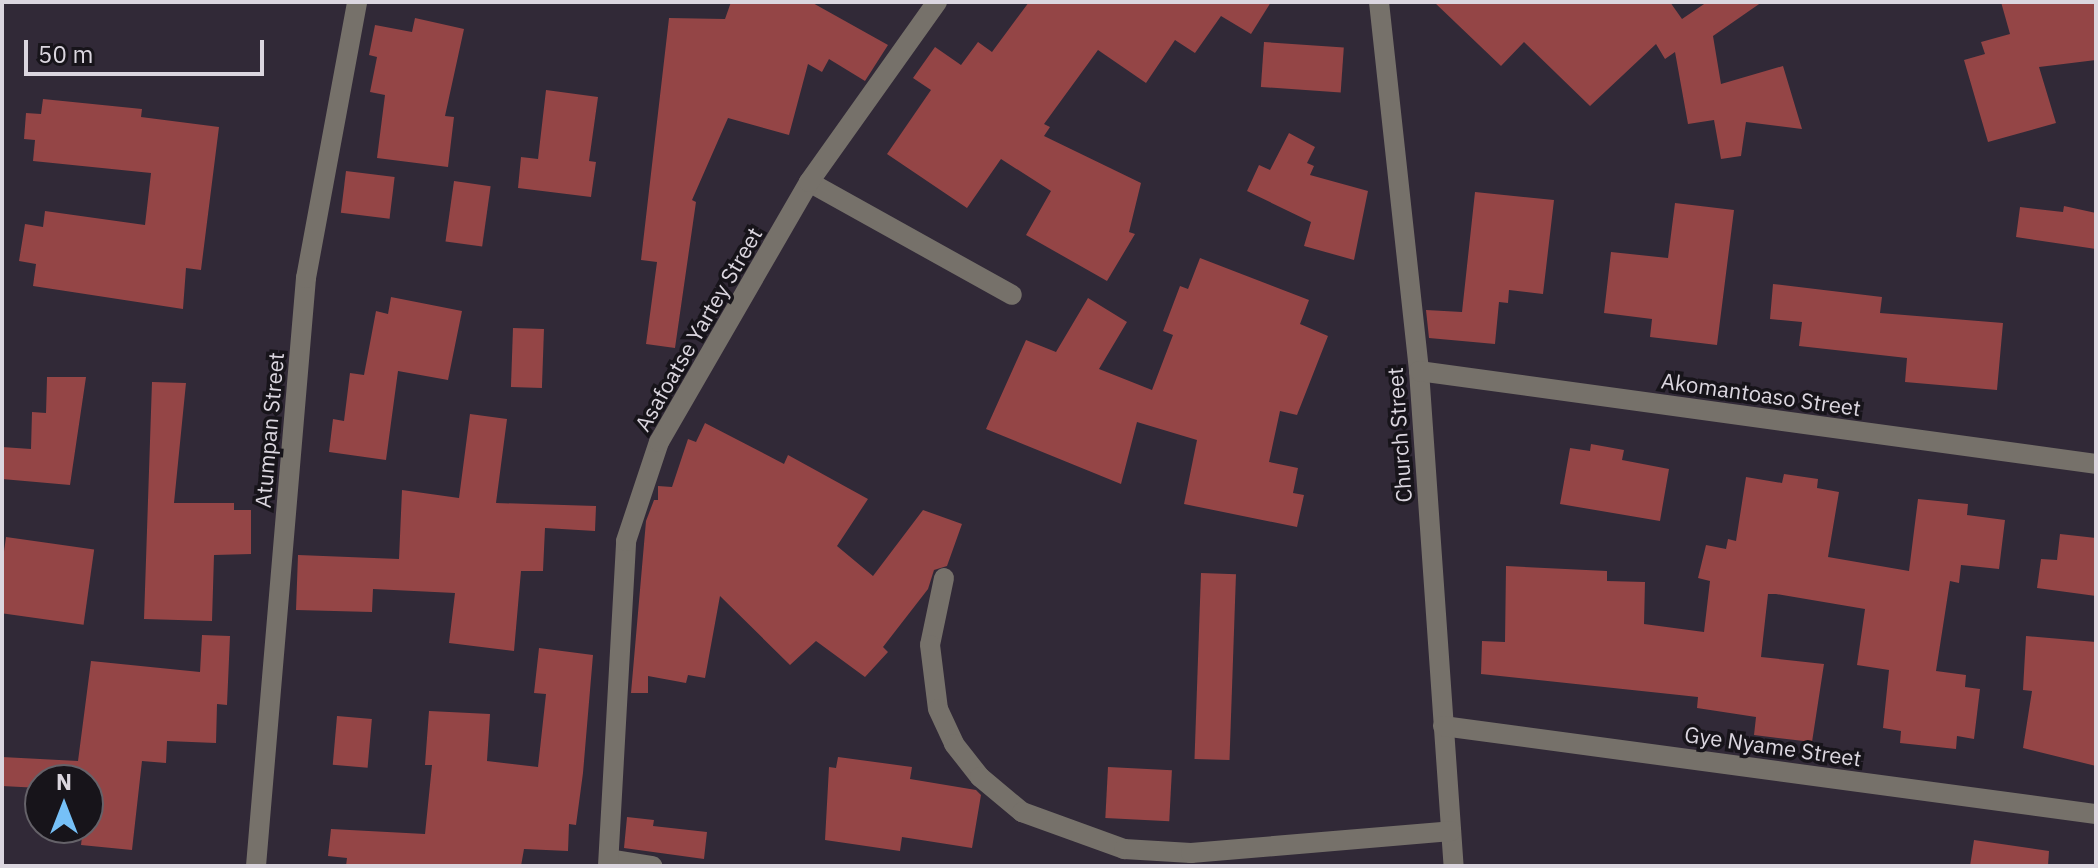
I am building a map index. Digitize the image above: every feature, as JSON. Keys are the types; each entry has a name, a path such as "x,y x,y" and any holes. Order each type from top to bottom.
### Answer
{"street":[{"name":"Atumpan Street","path":"256,866 306,278 357,2"},
{"name":"Asafoatse Yartey Street","path":"609,863 626,541 659,442 809,182 937,2"},
{"name":"Church Street","path":"1379,2 1419,371 1454,866"},
{"path":"809,182 1012,295"},
{"name":"Akomantoaso Street","path":"1419,371 2096,464"},
{"path":"944,578 930,645 938,709 954,744 980,777 1022,812 1124,849 1191,853 1451,831"},
{"name":"Gye Nyame Street","path":"1443,726 2096,814"},
{"path":"609,863 652,866"}],"building":[{"path":"731,2 811,2 888,45 865,81 829,59 822,72 808,64 789,135 728,118 692,200 696,202 675,348 646,344 657,262 641,260 669,18 725,19"},
{"path":"1029,2 1271,2 1251,34 1221,16 1195,53 1175,40 1146,83 1098,50 1044,124 1050,127 1044,136 1141,183 1129,232 1135,234 1107,281 1026,235 1051,191 1001,159 967,208 887,154 931,90 913,78 935,47 961,65 978,42 992,52"},
{"path":"1434,2 1670,2 1682,19 1707,2 1762,2 1713,36 1721,84 1783,66 1802,129 1746,122 1741,156 1721,159 1714,120 1688,124 1675,52 1665,59 1656,44 1590,106 1524,42 1501,66"},
{"path":"2001,2 2096,2 2096,60 2039,67 2056,123 1988,142 1964,60 1985,54 1981,42 2010,34"},
{"path":"415,18 464,29 445,116 454,117 448,167 377,158 385,95 370,92 377,57 369,55 375,25 412,32"},
{"path":"1264,42 1344,48 1341,92 1261,87"},
{"path":"546,90 598,97 589,161 596,162 591,197 518,188 521,157 538,159"},
{"path":"43,99 142,109 141,117 219,127 201,270 186,268 183,309 33,286 36,264 19,261 25,224 43,227 45,211 145,225 151,173 33,161 35,140 24,139 26,113 41,114"},
{"path":"1289,133 1315,147 1307,163 1314,166 1310,175 1368,191 1354,260 1304,246 1311,222 1247,191 1259,165 1270,170"},
{"path":"346,171 395,177 390,219 341,213"},
{"path":"454,181 491,186 482,247 446,241"},
{"path":"1475,192 1554,200 1543,294 1509,290 1508,303 1499,302 1495,344 1429,338 1426,310 1462,312"},
{"path":"1675,203 1734,210 1717,345 1650,337 1652,319 1604,313 1611,252 1668,258"},
{"path":"2064,206 2096,213 2096,249 2016,237 2020,207 2063,212"},
{"path":"1200,258 1309,300 1300,324 1328,336 1297,415 1280,411 1269,462 1298,468 1293,493 1304,495 1297,527 1184,504 1197,440 1137,422 1121,484 986,429 1026,340 1056,352 1088,298 1127,322 1099,369 1152,390 1173,335 1163,331 1180,286 1188,289"},
{"path":"1773,284 1882,297 1880,313 2003,323 1997,390 1905,382 1907,358 1799,346 1802,322 1770,319"},
{"path":"391,297 462,311 448,380 398,371 386,460 329,452 333,419 344,421 350,373 364,375 376,311 388,314"},
{"path":"513,328 544,329 542,388 511,387"},
{"path":"47,377 86,377 70,485 2,479 2,447 31,449 32,412 46,413"},
{"path":"152,382 186,383 174,503 234,503 234,510 251,510 251,554 214,555 212,621 144,619"},
{"path":"470,414 507,419 496,503 596,506 595,531 545,528 543,571 521,571 514,651 449,643 455,593 373,589 372,612 296,610 298,555 399,559 402,490 459,498"},
{"path":"705,423 784,464 788,455 868,499 837,546 873,576 923,510 962,524 947,566 934,570 928,589 883,647 888,652 865,677 816,641 790,665 720,596 705,678 688,675 686,683 648,676 648,693 631,693 646,521 654,500 658,500 658,486 672,487 688,439 696,442"},
{"path":"1591,444 1624,450 1622,460 1669,469 1660,521 1560,504 1570,448 1590,451"},
{"path":"1784,474 1818,479 1817,488 1839,492 1828,557 1909,571 1918,499 1968,504 1967,515 2005,520 1999,569 1961,565 1959,583 1950,581 1936,671 1966,675 1965,687 1980,689 1974,739 1957,736 1956,749 1900,743 1901,731 1883,728 1889,670 1857,665 1865,609 1776,594 1768,594 1761,657 1824,664 1812,742 1754,735 1756,717 1697,708 1698,697 1481,674 1482,641 1505,642 1506,566 1607,571 1607,581 1645,582 1644,624 1704,632 1710,581 1698,578 1706,545 1726,549 1728,539 1736,541 1746,477 1782,483"},
{"path":"2060,534 2096,538 2096,596 2037,588 2041,559 2057,560"},
{"path":"6,537 94,549 84,625 2,613 2,565"},
{"path":"1201,573 1236,574 1229,760 1195,759"},
{"path":"202,635 230,636 227,705 217,704 216,743 167,741 166,763 142,761 132,850 81,845 104,844 104,764 24,764 24,787 2,786 2,757 78,761 91,661 200,672"},
{"path":"2026,636 2096,642 2096,766 2023,748 2032,691 2023,690"},
{"path":"539,648 593,655 583,773 576,825 569,824 568,851 524,849 521,866 346,866 347,858 328,856 331,829 425,834 432,765 425,765 429,711 490,714 487,761 538,767 546,694 534,693"},
{"path":"337,716 372,719 368,768 333,765"},
{"path":"838,757 912,767 910,779 976,790 981,795 972,848 902,837 900,851 825,840 829,767 836,768"},
{"path":"1108,767 1172,770 1169,821 1105,818"},
{"path":"627,817 654,820 653,826 707,832 704,859 624,848"},
{"path":"1974,840 2049,851 2048,866 1970,866"}]}
